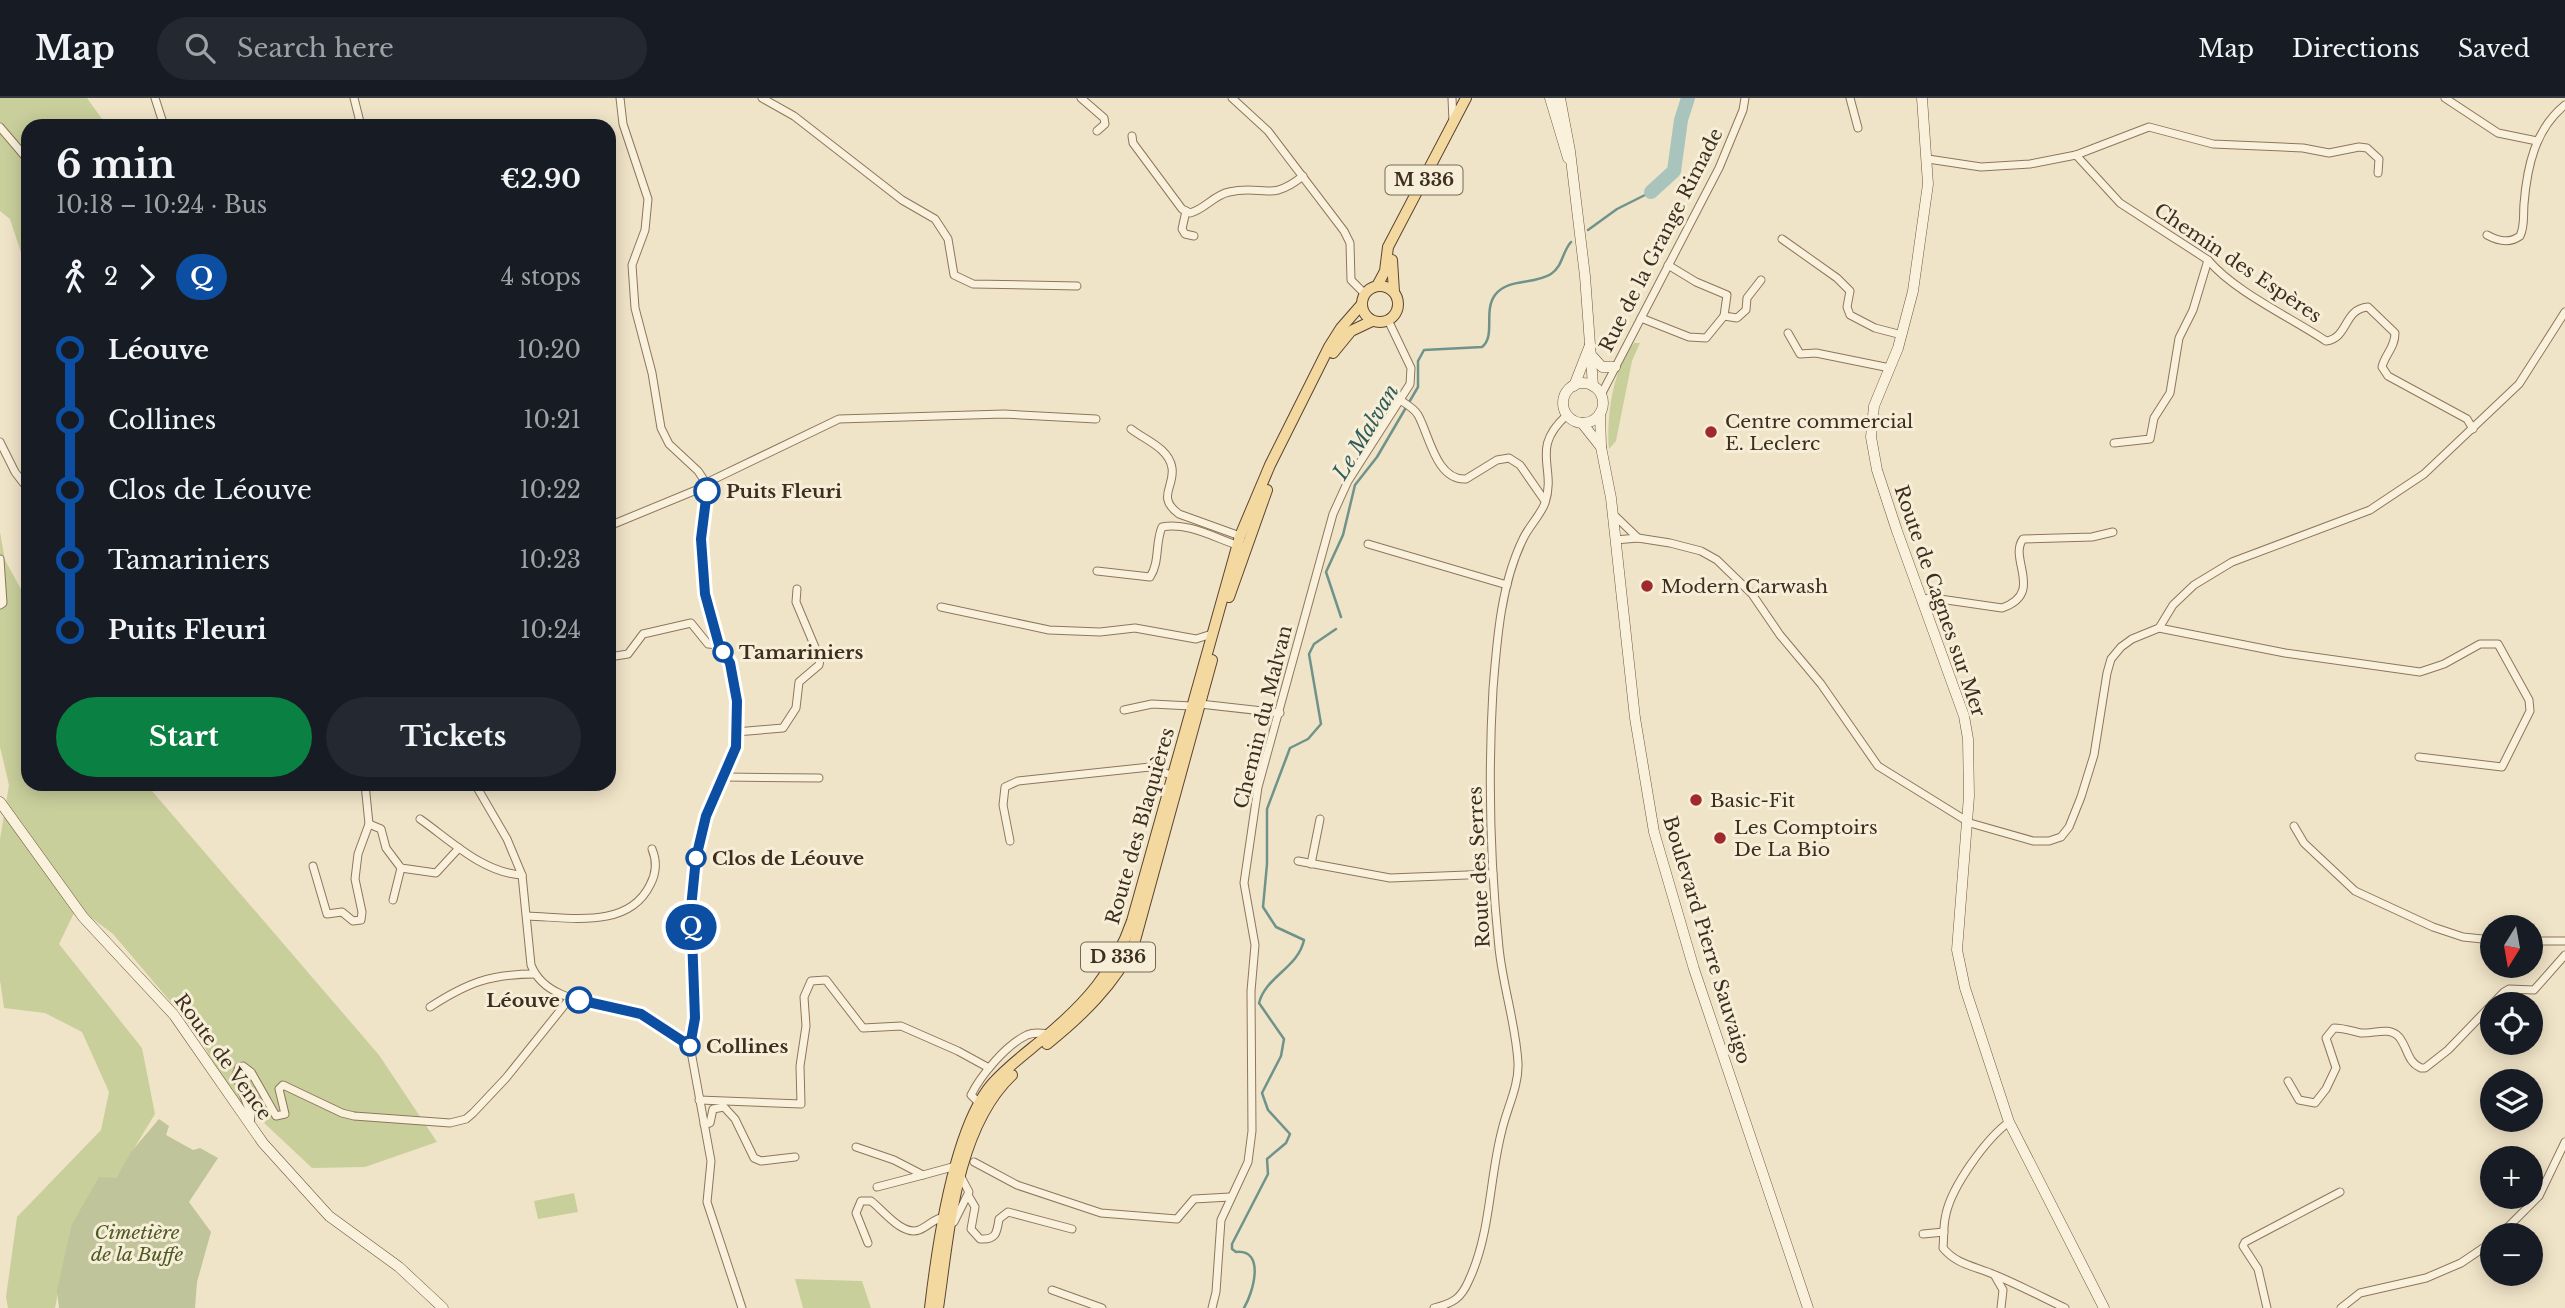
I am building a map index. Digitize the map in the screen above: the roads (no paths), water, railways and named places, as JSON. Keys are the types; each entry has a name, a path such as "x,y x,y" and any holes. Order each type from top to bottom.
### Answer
{"main road":[{"path":"1550,98 1563,150 1569,161"},
{"path":"1560,98 1585,276 1591,350 1597,391 1603,406 1592,421 1582,423 1567,415 1564,398 1574,386 1591,350"},
{"name":"Route de Cagnes sur Mer","path":"1922,98 1930,159 1928,184 1910,310 1890,368 1878,393 1871,421 1873,451 1886,500 1964,716 1969,764 1957,950 1965,988 2009,1122 2104,1308"},
{"name":"M 336","path":"1377,286 1385,271 1388,247 1453,126 1462,99"},
{"name":"M 336","path":"1394,292 1392,265 1395,234"},
{"path":"1377,286 1385,286 1394,292 1398,308 1388,320 1372,321 1351,331 1321,369 1341,328 1363,299 1377,286"},
{"path":"1363,299 1364,314 1372,321"},
{"path":"1591,350 1602,367 1615,367"},
{"name":"Route des Blaquières","path":"1196,705 1206,657 1238,541 1270,465 1321,369"},
{"path":"1574,386 1585,384 1597,391"},
{"name":"Boulevard Pierre Sauvaigo","path":"1600,413 1601,447 1612,513 1635,718 1643,773 1662,863 1697,978 1808,1308"},
{"name":"Boulevard Pierre Sauvaigo","path":"1582,423 1601,447"},
{"name":"Route des Blaquières","path":"930,1308 956,1165 967,1128 979,1104 991,1085 1093,992 1116,961 1132,921 1244,550 1288,431"},
{"name":"Route des Blaquières","path":"938,1308 951,1229 961,1193 961,1177 981,1115 1002,1085 1099,998 1125,962 1134,944 1146,903 1177,774"},
{"name":"Route de Vence","path":"0,802 83,917 174,1015 250,1125 318,1205 345,1230 399,1268 443,1308"}],"street":[{"path":"155,98 162,119"},
{"path":"354,98 359,119"},
{"path":"620,98 623,124 648,200 648,220 634,256 631,277 635,308 656,393 661,428 669,444 705,483 702,555 705,594 719,645 730,663 737,701 736,747 706,816 693,886 691,908 695,1018 690,1046 710,1161 707,1202 742,1308"},
{"path":"762,98 794,116 902,200 935,219 948,239 954,275 972,284 1077,286"},
{"path":"1081,98 1104,118 1105,124 1097,131"},
{"path":"1231,98 1268,131 1348,238 1350,275 1363,299"},
{"name":"Rue de la Grange Rimade","path":"1597,391 1615,367 1642,318 1718,168 1745,98"},
{"path":"1850,98 1858,128"},
{"path":"2445,98 2498,132 2537,141"},
{"path":"2487,235 2498,241 2509,241 2515,240 2522,232 2527,176 2537,141 2544,126 2565,105"},
{"path":"0,127 21,152"},
{"path":"1930,159 1981,167 2006,167 2076,155 2149,127 2213,144 2303,148 2329,153 2367,148 2379,159 2378,173"},
{"path":"1132,136 1133,142 1186,211"},
{"name":"Chemin des Espères","path":"2076,155 2120,203 2208,260 2219,272 2275,311 2326,341 2335,340 2343,333 2347,318 2359,308 2368,307 2395,333 2395,345 2384,359 2382,367 2388,376 2467,419 2473,429"},
{"path":"1186,211 1198,211 1216,197 1231,192 1285,190 1303,176"},
{"path":"1186,211 1182,229 1185,234 1194,236"},
{"path":"1782,239 1837,278 1850,291 1847,307 1850,315 1875,328 1902,335"},
{"path":"2114,443 2150,439 2154,418 2170,393 2179,338 2193,310 2208,260"},
{"path":"1642,318 1689,337 1706,338 1724,316 1727,295 1696,282 1668,265"},
{"path":"1724,316 1737,318 1746,310 1747,298 1761,280"},
{"path":"2159,628 2174,605 2194,585 2232,562 2370,510 2424,474 2519,384 2565,312"},
{"name":"Chemin du Malvan","path":"1212,1308 1216,1292 1221,1220 1248,1162 1252,1131 1251,991 1255,946 1244,883 1258,786 1333,513 1348,481 1410,384 1411,368 1388,320"},
{"path":"1788,333 1800,355 1816,353 1890,368"},
{"path":"1400,400 1415,411 1435,454 1453,476 1462,480 1468,479 1493,462 1507,457 1519,463 1545,501"},
{"path":"616,523 755,462 839,419 1004,414 1096,419"},
{"name":"Route des Serres","path":"1434,1308 1450,1305 1469,1281 1491,1200 1502,1130 1515,1089 1518,1064 1499,947 1493,874 1490,783 1493,688 1507,585 1522,539 1545,501 1545,453 1548,439 1567,415"},
{"path":"1131,429 1158,446 1168,459 1172,468 1168,502 1172,509 1238,541"},
{"path":"0,442 21,480"},
{"path":"1536,486 1542,486 1546,480"},
{"path":"1612,513 1638,538"},
{"path":"1097,571 1150,577 1155,569 1162,527 1187,527 1238,541"},
{"path":"1922,599 1933,598 2002,608 2011,605 2018,597 2025,577 2020,551 2023,539 2092,537 2113,532"},
{"path":"1615,540 1638,538 1694,549 1717,560 1752,594 1780,635 1821,684 1878,766 1967,821 1998,833 2033,841 2049,841 2061,837 2069,827 2094,755 2110,659 2132,639 2159,628 2285,653 2420,671 2444,664 2480,644 2498,644 2529,700 2530,711 2502,767 2419,757"},
{"path":"1368,544 1507,585"},
{"path":"0,559 4,603 0,605"},
{"path":"736,732 783,728 796,708 799,682 819,665 820,659 796,602 797,589"},
{"path":"941,607 1049,630 1100,632 1135,628 1196,639 1212,634"},
{"path":"616,656 628,654 643,634 691,623 708,644 719,645"},
{"path":"1124,710 1152,704 1280,713"},
{"path":"1010,841 1003,805 1005,787 1018,781 1150,767 1177,774"},
{"path":"724,777 819,778"},
{"path":"313,866 327,914 342,912 353,921 361,920 362,912 355,879 358,854 369,824 366,791"},
{"path":"479,791 507,839 522,875 531,964 535,974 570,997 641,1014 690,1046"},
{"path":"420,819 459,848 498,871 522,875"},
{"path":"1311,864 1320,819"},
{"path":"369,824 378,826 383,831 386,848 401,868 436,873 459,848"},
{"path":"2294,826 2304,844 2355,891 2440,930 2480,939"},
{"path":"527,916 602,917 630,909 648,890 653,880 656,866 652,849"},
{"path":"1298,860 1390,878 1493,874"},
{"path":"393,900 401,868"},
{"path":"2543,941 2565,941"},
{"path":"2288,1081 2299,1101 2315,1103 2326,1089 2336,1068 2326,1043 2326,1038 2334,1028 2361,1032 2387,1031 2394,1034 2400,1038 2412,1063 2426,1068 2448,1050 2504,992 2509,989 2534,990 2565,955"},
{"path":"430,1007 472,983 491,977 535,974"},
{"path":"699,1100 801,1104 800,1066 806,1026 804,997 811,981 819,978 826,980 863,1028 901,1026 989,1068"},
{"path":"250,1125 251,1115 236,1075 239,1067 243,1066 251,1072 276,1116 285,1114 279,1089 283,1086 341,1113 354,1116 450,1123 466,1119 506,1078 570,997"},
{"path":"979,1104 971,1095 989,1068 1026,1035 1035,1032 1048,1034"},
{"path":"979,1104 985,1101 996,1086 1002,1085"},
{"path":"979,1104 972,1137 956,1165 961,1193 975,1206 971,1229 980,1239 992,1238 997,1234 999,1219 1008,1212 1072,1230"},
{"path":"704,1124 710,1123 713,1109 723,1107 735,1119 754,1158 761,1161 795,1157"},
{"path":"2009,1122 1996,1132 1972,1161 1946,1212 1943,1248 1952,1258 2065,1308"},
{"path":"2512,1223 2539,1196 2565,1142"},
{"path":"856,1147 894,1160 923,1175"},
{"path":"974,1162 1017,1185 1101,1213 1177,1219 1194,1199 1230,1197"},
{"path":"877,1187 956,1165"},
{"path":"2267,1308 2258,1269 2244,1246 2245,1242 2340,1192"},
{"path":"868,1242 856,1213 862,1202 871,1201 904,1230 917,1231 938,1218 945,1217 961,1193"},
{"path":"944,1270 942,1263 948,1223 945,1217"},
{"path":"1923,1234 1944,1232"},
{"path":"2342,1308 2360,1293 2426,1278 2462,1263 2480,1250"},
{"path":"1993,1274 2003,1290 2001,1308"},
{"path":"1052,1290 1102,1308"}],"waterway":[{"name":"Le Malvan","path":"1651,192 1674,171 1681,120 1688,98"},
{"name":"Le Malvan","path":"1588,230 1617,209 1651,192"},
{"name":"Le Malvan","path":"1341,617 1326,572 1343,535 1355,485 1377,457 1418,387 1418,361 1424,350 1482,347 1488,336 1490,308 1495,295 1506,286 1537,280 1551,274 1558,267 1571,242"},
{"name":"Le Malvan","path":"1244,1308 1251,1293 1254,1264 1251,1257 1232,1249 1232,1244 1268,1174 1267,1159 1286,1143 1290,1134 1268,1110 1262,1093 1281,1056 1284,1039 1259,1003 1268,986 1301,950 1304,940 1276,927 1263,907 1267,864 1267,809 1290,748 1308,739 1321,724 1309,654 1314,644 1336,629"}],"place":[{"name":"Centre commercial E. Leclerc","path":"1711,432"},
{"name":"Puits Fleuri","path":"707,491"},
{"name":"Modern Carwash","path":"1647,586"},
{"name":"Tamariniers","path":"723,652"},
{"name":"Basic-Fit","path":"1696,800"},
{"name":"Les Comptoirs De La Bio","path":"1720,838"},
{"name":"Clos de Léouve","path":"696,858"},
{"name":"Léouve","path":"579,1000"},
{"name":"Collines","path":"690,1046"}],"park label":[{"name":"Cimetière de la Buffe","path":"137,1243"}]}
